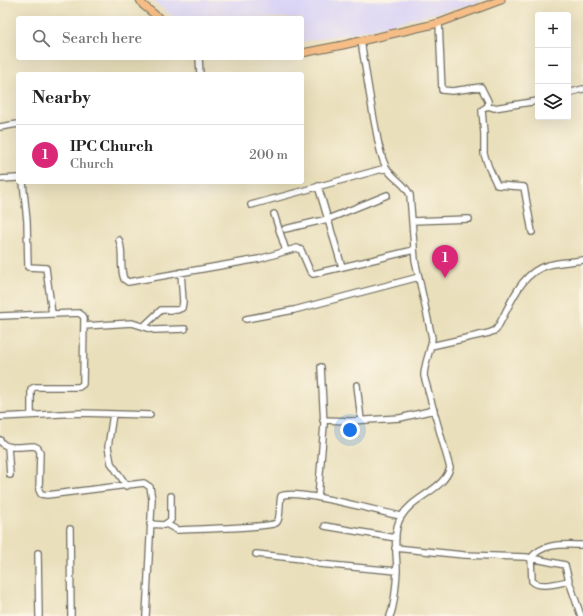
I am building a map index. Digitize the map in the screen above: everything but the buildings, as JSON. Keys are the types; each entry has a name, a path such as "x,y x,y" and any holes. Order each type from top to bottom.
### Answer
{"main road":[{"path":"140,0 143,5 157,16"},
{"path":"304,53 439,23 501,0"}],"street":[{"path":"439,23 442,90 452,91 481,87 488,101 488,106"},
{"path":"361,41 381,153 388,172 395,180 407,188 410,196 414,250 432,338 424,368 424,376 450,468 448,475 443,482 411,505 401,516 396,538 395,548 397,571 393,610 390,616"},
{"path":"199,60 200,72"},
{"path":"571,93 583,89"},
{"path":"488,106 494,108 535,101"},
{"path":"488,106 482,110 484,154 486,161 497,185 524,187 532,232"},
{"path":"0,127 16,124"},
{"path":"251,205 386,168"},
{"path":"0,179 16,178"},
{"path":"23,184 27,221 28,267 46,268 52,314"},
{"path":"318,186 342,267"},
{"path":"285,228 328,219 387,195"},
{"path":"274,214 286,251"},
{"path":"412,221 469,219"},
{"path":"118,240 121,248 121,271 125,281 259,259 297,248 301,250 310,271 313,274 414,250"},
{"path":"431,346 489,333 496,330 521,284 529,275 548,265 583,260"},
{"path":"144,326 161,310 177,310 182,308 181,272"},
{"path":"246,319 294,310 419,277"},
{"path":"0,316 79,313 83,316 84,382 81,386 30,389 31,415"},
{"path":"84,326 132,323 154,330 185,329"},
{"path":"318,497 324,420 322,367"},
{"path":"357,385 361,420"},
{"path":"324,420 400,418 434,410"},
{"path":"0,416 81,413 150,415"},
{"path":"114,414 108,447 111,462 127,486"},
{"path":"0,440 2,444 8,447 34,446 38,448 40,452 39,490 41,494 47,495 144,483 150,487 152,499 146,616"},
{"path":"8,447 10,475"},
{"path":"166,524 177,530 275,524 278,520 281,496 288,494 318,497 401,516"},
{"path":"150,524 164,525 171,520 171,496"},
{"path":"325,526 396,538"},
{"path":"70,529 71,616"},
{"path":"531,558 543,548 550,546 583,545"},
{"path":"395,548 464,555 526,557 565,566 581,616"},
{"path":"38,553 39,616"},
{"path":"256,554 302,559 319,564 397,571"},
{"path":"531,558 532,582 536,585 569,582"}],"shaded area":[{"path":"151,0 483,0 368,30 304,42 304,16 172,16"}],"place":[{"name":"IPC Church","path":"445,278"}]}
